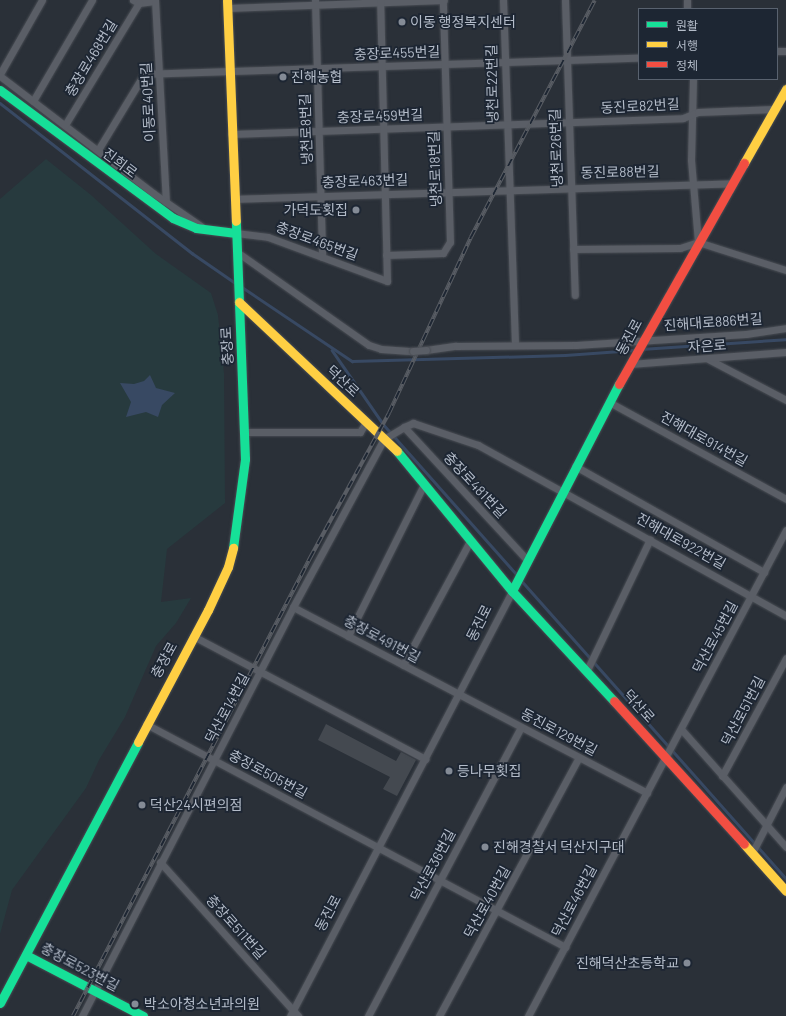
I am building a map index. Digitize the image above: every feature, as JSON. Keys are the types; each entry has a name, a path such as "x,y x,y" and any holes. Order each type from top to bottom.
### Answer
{"street":[{"path":"42,0 0,75 166,202 208,231"},
{"name":"충장로468번길","path":"33,101 92,0"},
{"path":"237,254 227,4 443,0"},
{"name":"냉천로18번길","path":"386,255 443,253 450,242 443,0"},
{"name":"냉천로22번길","path":"503,0 509,189"},
{"name":"냉천로26번길","path":"565,0 570,187 575,295"},
{"path":"136,2 155,1"},
{"name":"이동로40번길","path":"155,1 166,202"},
{"path":"380,1 386,255"},
{"name":"충장로468번길","path":"65,125 136,2"},
{"name":"냉천로8번길","path":"315,2 322,257"},
{"name":"충장로455번길","path":"159,74 638,58"},
{"path":"98,150 144,74 159,74"},
{"path":"693,80 694,114 691,160 698,242"},
{"name":"동진로","path":"291,1013 425,759 512,591 562,490 642,340 786,89"},
{"name":"진희로","path":"0,90 160,210 185,224 208,231 236,233"},
{"name":"동진로82번길","path":"530,125 683,118 694,114 774,109"},
{"name":"충장로459번길","path":"231,134 530,125"},
{"name":"동진로88번길","path":"496,190 732,183"},
{"path":"509,189 515,342"},
{"name":"충장로463번길","path":"234,199 496,190"},
{"name":"충장로465번길","path":"236,233 268,237 387,282 386,255"},
{"path":"573,249 680,248 698,242 786,270"},
{"name":"충장로","path":"0,1003 216,592 232,555 242,497 244,432 237,254"},
{"name":"진해대로886번길","path":"237,254 369,345 381,349 413,351 456,346 523,347 746,334 786,328"},
{"name":"덕산로","path":"239,302 384,439 424,484 512,591 587,670 786,891"},
{"name":"자은로","path":"630,364 786,352"},
{"path":"708,359 786,400"},
{"name":"진해대로914번길","path":"609,402 786,498"},
{"path":"244,432 360,432 366,422"},
{"name":"충장로481번길","path":"384,439 413,423 478,445 562,490"},
{"name":"충장로481번길","path":"404,427 527,560"},
{"name":"덕산로14번길","path":"82,1016 213,760 261,672 293,607 384,439"},
{"path":"575,466 764,572"},
{"path":"348,636 424,484"},
{"name":"진해대로922번길","path":"562,490 786,616"},
{"name":"덕산로45번길","path":"666,757 786,530"},
{"path":"587,670 650,539"},
{"path":"404,665 470,541"},
{"name":"충장로491번길","path":"293,607 458,694"},
{"path":"193,636 425,759"},
{"name":"덕산로51번길","path":"722,776 786,658"},
{"name":"동진로129번길","path":"458,694 647,793"},
{"name":"충장로505번길","path":"146,724 565,947"},
{"name":"덕산로36번길","path":"368,1016 521,727"},
{"path":"681,729 786,847"},
{"name":"덕산로40번길","path":"439,1016 579,757"},
{"name":"덕산로46번길","path":"528,1016 666,757"},
{"path":"752,853 786,787"},
{"name":"충장로511번길","path":"160,862 291,1013 298,1016"},
{"name":"충장로523번길","path":"26,955 143,1016"}],"green space":[{"path":"46,159 91,195 156,254 211,293 218,315 224,373 225,503 167,549 161,602 191,598 176,623 156,646 125,717 99,760 86,788 12,890 0,934 0,199"}],"water":[{"path":"150,375 156,388 175,393 162,405 158,417 146,412 126,417 131,402 120,383 134,384 144,381"}],"building":[{"path":"326,724 396,761 401,752 416,760 397,796 383,789 390,777 318,740"}],"waterway":[{"path":"0,103 192,253 234,282"},
{"path":"242,287 352,361 565,355 634,350"},
{"path":"641,349 786,339"},
{"path":"332,350 384,425 518,576"},
{"path":"521,580 786,879"}],"railway":[{"path":"73,1016 310,558 389,413 471,237 595,0"}],"traffic: fast":[{"path":"0,90 173,218 196,228 236,233"},
{"path":"233,548 245,459 236,221"},
{"path":"512,591 619,384"},
{"path":"397,451 512,591 614,701"},
{"path":"0,1003 138,742"},
{"path":"26,955 143,1016"}],"traffic: slow":[{"path":"227,0 236,221"},
{"path":"744,163 786,89"},
{"path":"239,302 397,451"},
{"path":"138,742 208,610 228,567 233,548"},
{"path":"744,844 786,891"}],"traffic: jam":[{"path":"619,384 744,163"},
{"path":"614,701 744,844"}],"place":[{"name":"이동 행정복지센터","path":"402,22"},
{"name":"진해농협","path":"283,77"},
{"name":"가덕도횟집","path":"356,210"},
{"name":"등나무횟집","path":"449,771"},
{"name":"덕산24시편의점","path":"142,805"},
{"name":"진해경찰서 덕산지구대","path":"485,847"},
{"name":"진해덕산초등학교","path":"687,963"},
{"name":"박소아청소년과의원","path":"135,1004"}]}
